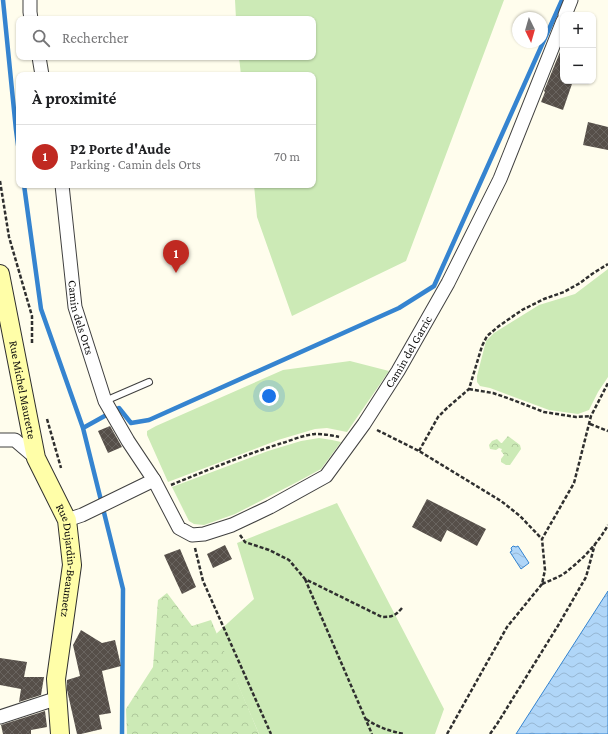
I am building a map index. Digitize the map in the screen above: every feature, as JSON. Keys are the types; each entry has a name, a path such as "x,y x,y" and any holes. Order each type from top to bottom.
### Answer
{"main road":[{"name":"Rue Michel Maurette","path":"0,274 36,458"},
{"name":"Rue Dujardin-Beaumetz","path":"36,458 74,518 72,565 56,680 60,734"}],"street":[{"path":"30,0 31,16"},
{"path":"566,12 571,0"},
{"name":"Camin del Garric","path":"192,535 204,534 232,525 270,507 326,476 364,424 398,371 444,289 500,179 560,29"},
{"path":"40,60 42,72"},
{"name":"Camin dels Orts","path":"62,188 75,307 105,402 128,441 157,485"},
{"name":"Rue Dujardin-Beaumetz","path":"0,440 15,440 36,458"},
{"path":"74,518 132,490 157,485 179,528 192,535"},
{"path":"0,717 58,698"}],"lane":[{"path":"105,402 149,382"}],"path":[{"path":"419,451 438,417 469,389 482,346 487,336 498,326 522,310 544,299 564,292 608,264"},
{"path":"542,584 545,570 542,539 574,483 591,416 608,383"},
{"path":"469,389 493,393 544,412 576,417 591,416"},
{"path":"364,424 419,451 501,502 520,516 542,539"},
{"path":"590,424 608,430"},
{"path":"157,485 313,434 326,434 352,440"},
{"path":"232,525 245,542 269,550 289,560 305,579 372,734"},
{"path":"447,734 507,627 542,584 561,575 585,556 605,532 608,525"},
{"path":"192,535 203,581 271,734"},
{"path":"490,734 555,631 586,577 595,544"},
{"path":"305,579 382,617 391,617 398,613 402,608"},
{"path":"365,718 376,726 404,734"}],"green space":[{"path":"235,0 504,0 406,261 292,316 257,217 254,188 316,188 316,72 241,72 239,60 316,60 316,16 236,16"},
{"path":"608,269 608,377 589,410 578,414 549,410 490,388 480,386 477,382 477,376 486,341 494,333 539,305 575,294"},
{"path":"350,361 389,371 347,432 327,428 315,429 278,440 168,482 147,435 147,431 283,370"},
{"path":"508,436 520,445 521,449 510,465 506,465 501,462 504,455 501,451 502,449 490,449 489,445 492,441 497,439 502,443"},
{"path":"319,438 341,442 321,469 235,514 204,525 194,524 189,521 172,487 268,451 301,441"},
{"path":"337,503 444,709 435,734 259,734 216,634 254,599 237,543"},
{"path":"167,593 192,626 211,620 259,734 127,734 126,709 153,667 158,600"}],"water":[{"path":"513,546 518,546 529,563 521,569 510,552 512,551 511,548"},
{"path":"608,591 608,734 516,734"}],"building":[{"path":"560,52 560,84 572,84 563,110 541,102 545,92 544,91"},
{"path":"588,122 608,127 608,150 583,145"},
{"path":"110,426 122,447 108,453 98,431"},
{"path":"427,499 486,529 477,546 447,530 441,542 412,527"},
{"path":"225,545 232,559 213,568 207,554"},
{"path":"180,549 196,587 182,594 164,555"},
{"path":"81,630 102,643 115,640 121,666 102,671 111,713 99,715 102,729 77,734 67,690 67,680 80,676 73,645"},
{"path":"0,658 27,662 24,677 44,677 41,695 19,702 21,689 0,685"},
{"path":"45,711 47,727 31,730 31,734 3,734 1,725"}],"waterway":[{"path":"3,0 16,130"},
{"path":"83,428 119,408 131,423 149,420 399,308 434,286 562,0"},
{"path":"24,188 41,309 83,428 123,589 122,734"}],"place":[{"name":"P2 Porte d'Aude","path":"176,273"}]}
